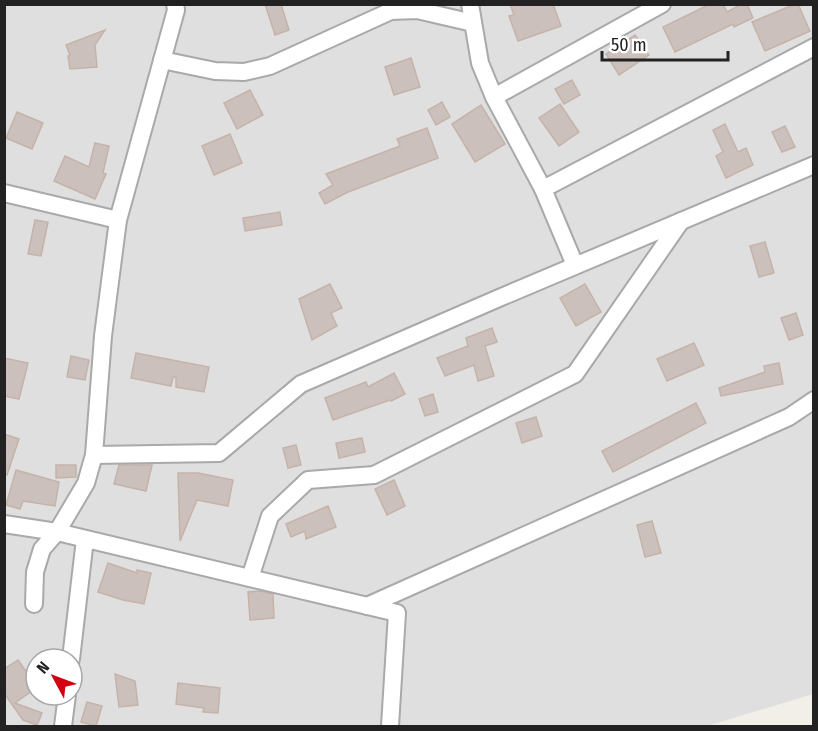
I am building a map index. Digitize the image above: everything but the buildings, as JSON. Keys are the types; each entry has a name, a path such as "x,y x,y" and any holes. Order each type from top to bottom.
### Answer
{"street":[{"path":"34,604 35,572 42,549 57,532 86,483 94,455 103,336 118,220 176,10 175,4"},
{"path":"470,4 480,63 494,97 543,189 575,265"},
{"path":"494,97 662,4"},
{"path":"162,60 215,71 244,72 270,66 391,11 417,9 473,23"},
{"path":"543,189 813,47"},
{"path":"94,455 219,453 301,384 813,165"},
{"path":"4,193 118,220"},
{"path":"250,578 270,516 308,480 374,476 575,374 681,221"},
{"path":"367,606 789,417 813,400"},
{"path":"4,524 57,532 397,613 390,726"},
{"path":"72,647 85,539"},
{"path":"63,726 65,707"}],"shaded area":[{"path":"4,5 813,5 813,694 707,726 5,726"}]}
